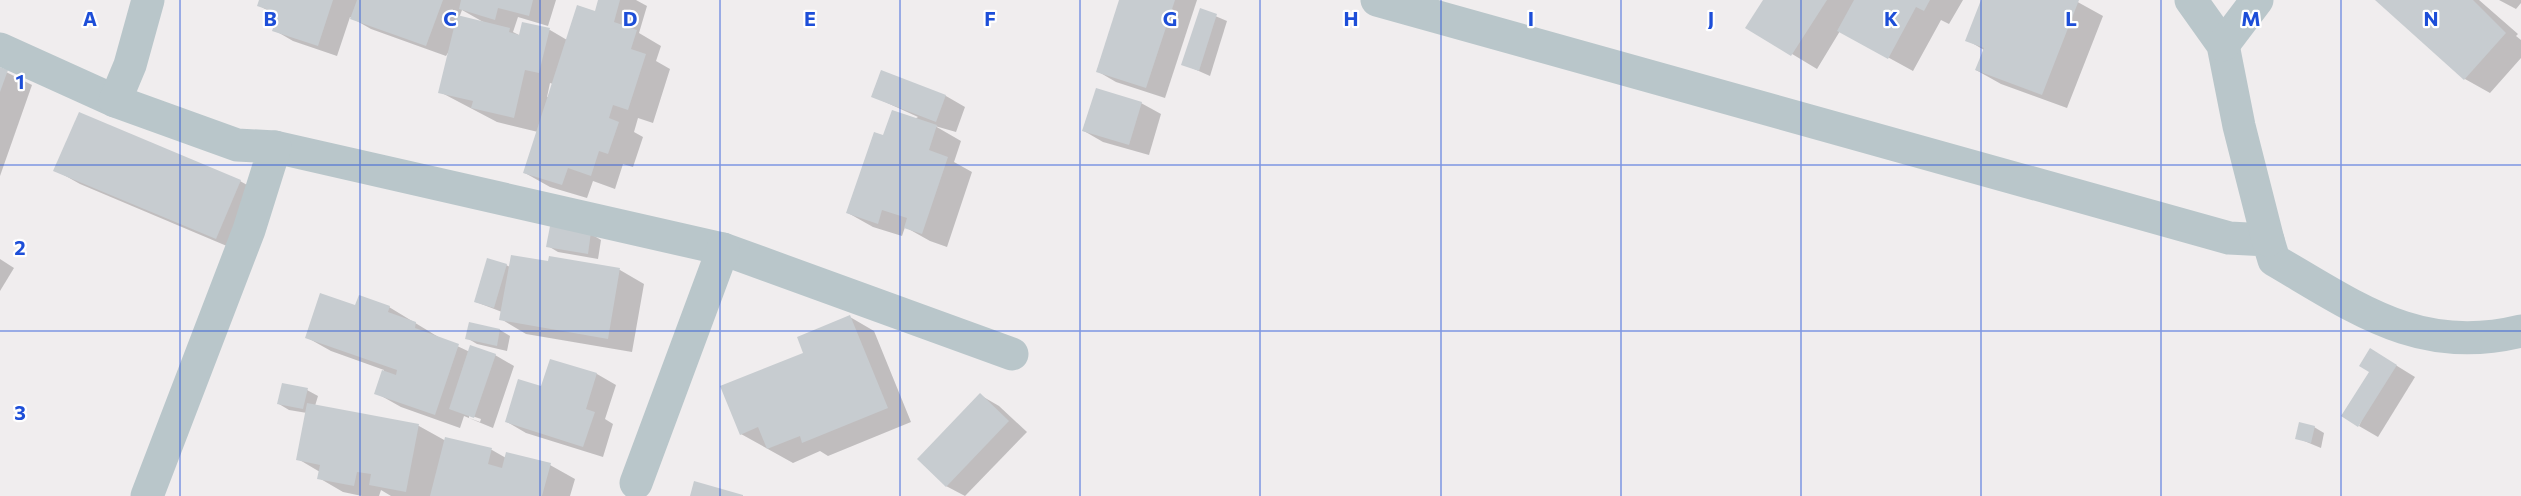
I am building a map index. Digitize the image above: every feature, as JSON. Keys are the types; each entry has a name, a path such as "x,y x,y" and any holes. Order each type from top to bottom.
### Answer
{"street":[{"path":"115,101 130,65 148,0"},
{"path":"1377,0 2217,234 2268,240"},
{"path":"2191,0 2223,45 2239,126 2274,260 2371,316 2435,337 2488,339 2521,331"},
{"path":"2223,45 2257,0"},
{"path":"0,49 115,101 237,145 275,147 723,249 1012,354"},
{"path":"147,496 249,230 275,147"},
{"path":"636,483 723,249"}],"building":[{"path":"259,0 333,0 318,46 272,31 278,13 257,6"},
{"path":"357,0 443,0 426,46 350,19"},
{"path":"461,0 533,0 529,16 498,8 495,20 459,9"},
{"path":"598,0 620,0 614,22 637,30 631,49 646,54 628,110 613,105 609,118 619,122 608,154 599,151 591,176 568,168 562,185 523,173 577,5 595,11"},
{"path":"1119,0 1175,0 1146,88 1096,72"},
{"path":"1763,0 1827,0 1791,56 1745,28"},
{"path":"1854,0 1930,0 1924,11 1916,7 1888,59 1837,31"},
{"path":"1981,0 2079,0 2042,95 1975,70 1984,48 1965,41"},
{"path":"2375,0 2473,0 2506,33 2464,80"},
{"path":"1200,8 1217,14 1199,71 1181,65"},
{"path":"457,15 510,28 509,32 519,35 522,22 550,28 539,73 525,70 514,118 471,108 473,101 438,93"},
{"path":"0,67 8,70 0,92"},
{"path":"881,70 946,95 936,122 871,97"},
{"path":"1096,88 1142,102 1129,145 1082,131"},
{"path":"892,110 937,125 929,150 948,157 922,234 904,228 907,218 882,210 878,224 846,213 874,132 883,135"},
{"path":"79,112 241,180 216,239 53,171"},
{"path":"550,226 591,232 588,254 546,247"},
{"path":"511,255 548,261 549,256 620,268 608,339 499,320"},
{"path":"487,258 507,264 494,308 474,302"},
{"path":"320,293 355,305 359,295 390,306 388,312 416,322 415,328 459,344 435,415 374,394 382,370 396,375 397,370 305,338"},
{"path":"850,315 888,408 802,443 800,436 767,449 758,427 740,435 720,386 803,353 797,337"},
{"path":"469,322 500,329 497,346 465,339"},
{"path":"470,345 496,354 474,418 449,409"},
{"path":"2370,348 2397,365 2358,427 2341,416 2369,372 2359,366"},
{"path":"550,359 597,373 586,409 595,412 583,447 505,422 518,379 541,386"},
{"path":"282,383 308,388 303,409 277,404"},
{"path":"980,393 1009,421 946,487 917,459"},
{"path":"307,403 419,424 406,492 369,485 371,474 357,472 354,486 317,479 320,465 296,460"},
{"path":"2299,422 2315,426 2311,443 2295,439"},
{"path":"445,437 492,448 488,464 502,468 506,452 551,463 542,496 430,496"},
{"path":"694,481 743,495 743,496 690,496"}]}
